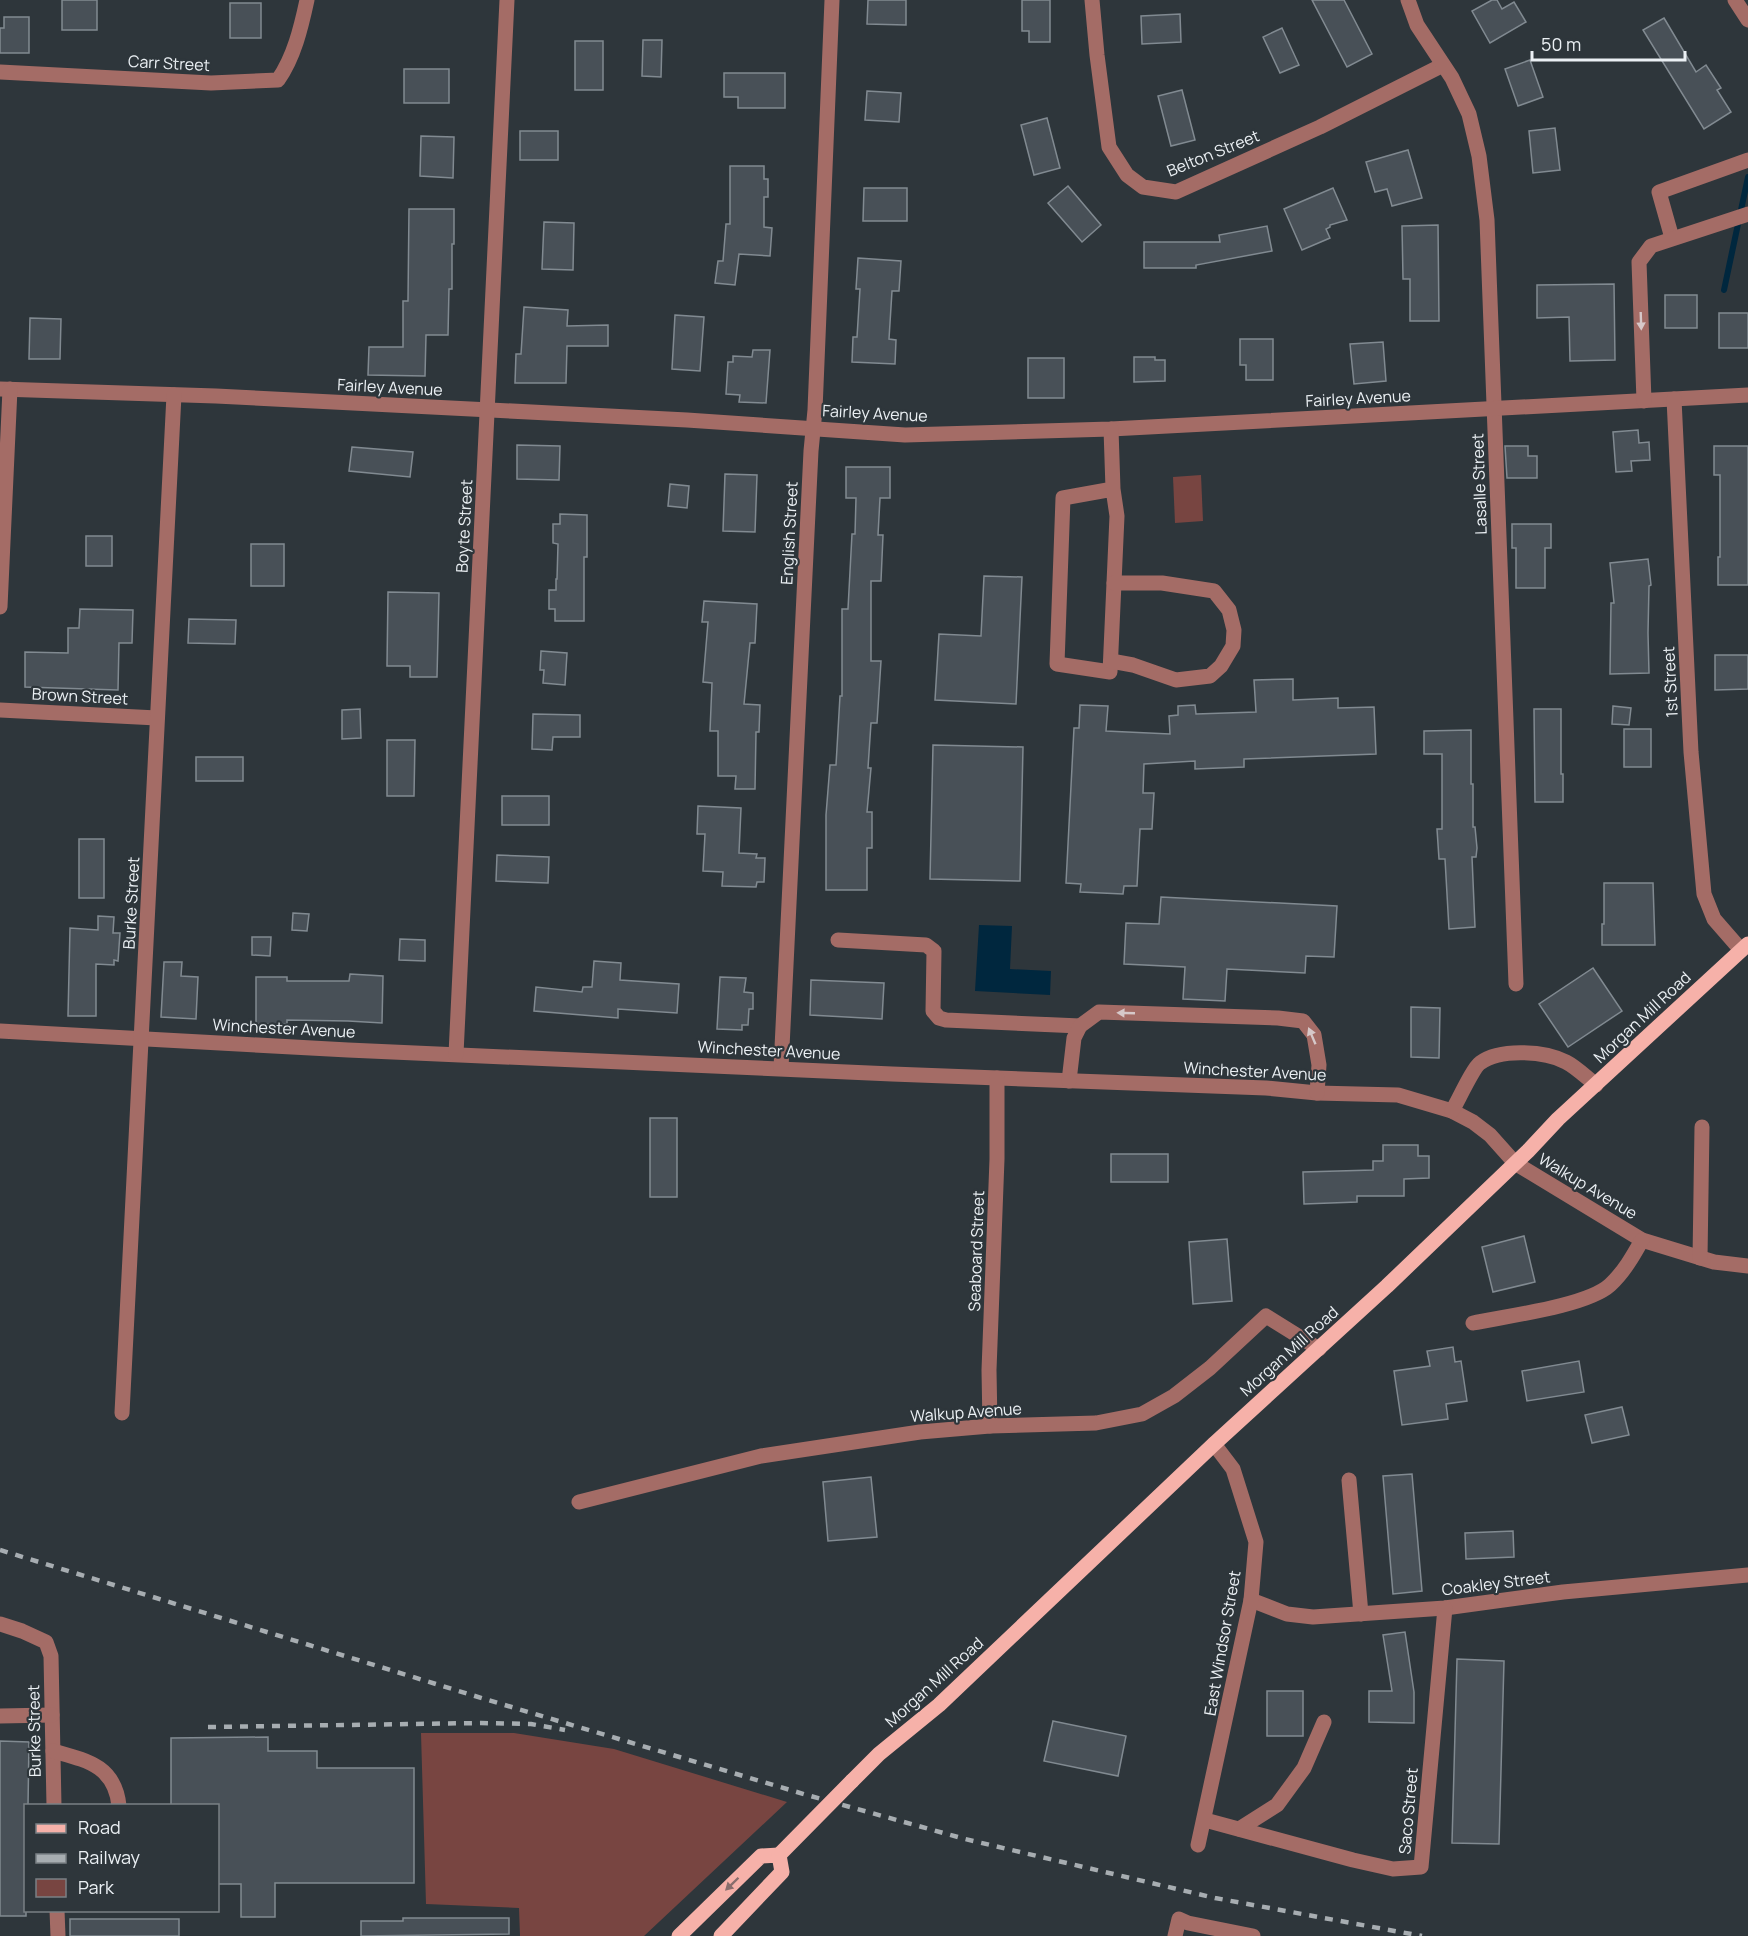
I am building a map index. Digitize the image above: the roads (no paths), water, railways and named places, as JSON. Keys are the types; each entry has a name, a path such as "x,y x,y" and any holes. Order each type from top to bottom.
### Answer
{"main road":[{"name":"Morgan Mill Road","path":"779,1855 879,1754 939,1705 1745,947"},
{"path":"679,1936 761,1856 779,1855 782,1872 721,1936"}],"street":[{"name":"Carr Street","path":"0,72 211,83 278,80 286,68 301,27 307,0"},
{"name":"Boyte Street","path":"456,1054 507,0"},
{"name":"English Street","path":"781,1068 832,0"},
{"name":"Belton Street","path":"1092,0 1109,147 1127,176 1143,187 1176,192 1320,127 1443,65"},
{"name":"Lasalle Street","path":"1408,0 1417,25 1452,78 1469,114 1479,156 1487,220 1516,984"},
{"path":"1735,0 1748,20"},
{"path":"1672,238 1659,192 1748,160"},
{"path":"1644,401 1638,262 1651,246 1748,214"},
{"name":"Fairley Avenue","path":"5,389 487,410 905,435 1111,429 1748,394"},
{"path":"0,607 5,389"},
{"name":"Burke Street","path":"122,1413 174,395"},
{"name":"1st Street","path":"1674,399 1691,752 1704,894 1714,919 1745,947"},
{"path":"1111,429 1113,489 1117,516 1110,672 1057,664 1063,498 1113,489"},
{"path":"1111,661 1133,665 1176,680 1210,676 1221,666 1233,646 1234,630 1229,610 1214,591 1162,583 1114,583"},
{"name":"Brown Street","path":"0,710 157,718"},
{"path":"838,940 926,945 934,951 933,1011 939,1018 1080,1026"},
{"path":"1069,1081 1074,1038 1080,1026 1100,1012 1278,1018 1303,1021 1314,1035 1319,1065 1317,1093"},
{"name":"Winchester Avenue","path":"0,1031 348,1050 1398,1095 1452,1111 1473,1122 1490,1135 1515,1163"},
{"path":"1452,1111 1479,1063 1499,1054 1521,1053 1566,1062 1596,1085"},
{"name":"Seaboard Street","path":"990,1426 989,1370 997,1159 997,1078"},
{"path":"1700,1258 1702,1127"},
{"name":"Walkup Avenue","path":"1515,1163 1642,1240 1700,1258 1748,1266"},
{"name":"Walkup Avenue","path":"1473,1323 1583,1300 1609,1286 1629,1263 1642,1240"},
{"name":"Walkup Avenue","path":"579,1502 761,1456 920,1432 990,1426 1096,1423 1142,1414 1174,1396 1224,1355 1266,1316 1319,1349"},
{"name":"East Windsor Street","path":"1198,1845 1251,1600 1256,1542 1233,1469 1214,1444"},
{"path":"1349,1480 1361,1614"},
{"name":"Coakley Street","path":"1251,1600 1287,1614 1312,1617 1445,1608 1563,1592 1748,1575"},
{"name":"Saco Street","path":"1205,1820 1383,1867 1393,1869 1421,1867 1445,1608"},
{"name":"Burke Street","path":"0,1624 22,1630 46,1642 51,1656 54,1804"},
{"path":"0,1716 52,1715"},
{"path":"1239,1829 1277,1805 1304,1768 1324,1722"},
{"path":"52,1751 90,1762 108,1774 118,1794 119,1804"},
{"path":"57,1912 58,1936"},
{"path":"1175,1936 1179,1919 1188,1923 1253,1936"}],"water":[{"path":"979,925 1012,926 1010,969 1051,971 1050,995 975,991"}],"waterway":[{"path":"1724,290 1748,177"}],"railway":[{"path":"0,1550 488,1700 807,1795 965,1839 1215,1898 1422,1936"},
{"path":"208,1727 481,1723 531,1724 565,1730"}]}
